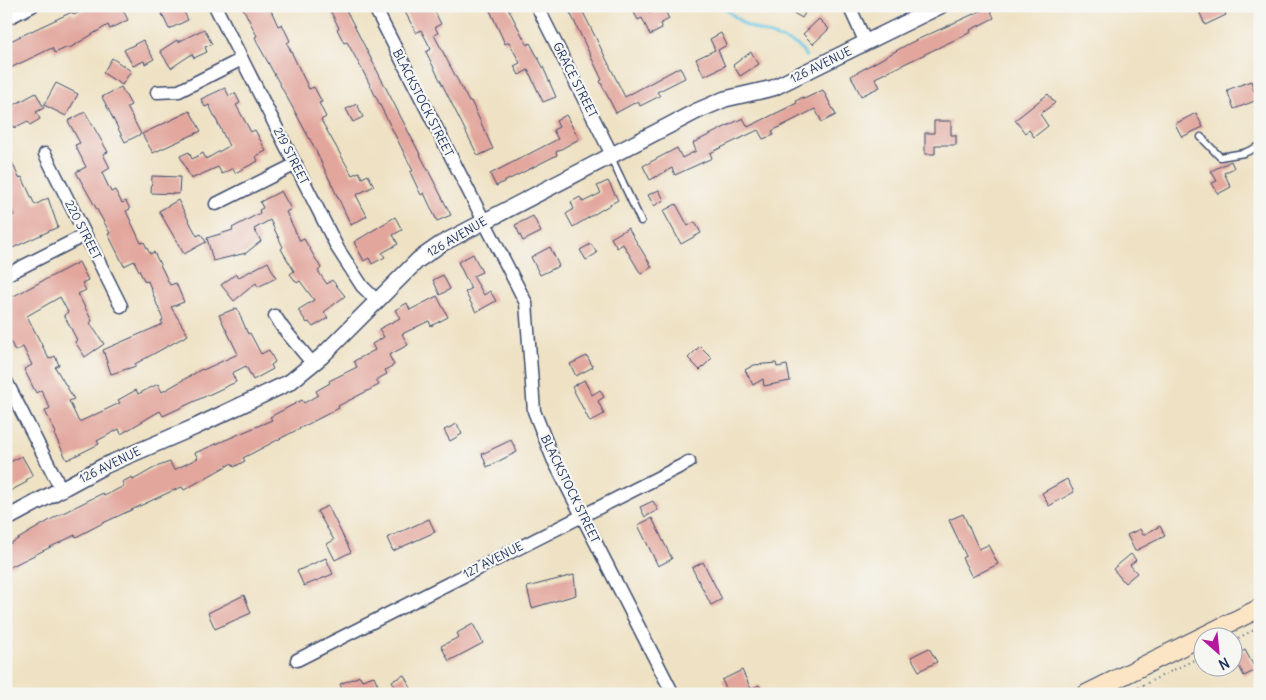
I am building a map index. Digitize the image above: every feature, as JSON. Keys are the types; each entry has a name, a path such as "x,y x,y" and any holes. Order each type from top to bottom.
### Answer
{"main road":[{"path":"1086,694 1260,608"}],"street":[{"path":"6,18 32,6"},
{"name":"219 STREET","path":"215,6 346,263 362,286 376,300"},
{"name":"BLACKSTOCK STREET","path":"374,6 526,303 534,411 552,459 583,514 673,694"},
{"name":"GRACE STREET","path":"537,6 612,155"},
{"path":"849,6 866,43"},
{"name":"126 AVENUE","path":"6,519 130,454 277,389 314,364 418,260 441,244 714,103 773,88 940,6"},
{"path":"157,92 179,91 242,59"},
{"name":"220 STREET","path":"45,154 121,306"},
{"path":"216,204 296,164"},
{"path":"6,274 84,235"},
{"path":"275,316 314,364"},
{"path":"6,381 61,489"},
{"name":"127 AVENUE","path":"297,660 689,462"}],"lane":[{"path":"1202,137 1220,157 1244,153 1260,146"},
{"path":"612,155 614,164 641,221"}],"path":[{"path":"1244,635 1260,627"},
{"path":"1125,694 1194,660"}],"building":[{"path":"90,6 121,6 128,20 110,29 108,25 68,49 68,47 55,53 52,48 6,70 6,43 72,12 74,15"},
{"path":"158,6 181,6 188,20 169,29"},
{"path":"242,6 269,6 278,26 282,24 290,41 287,43 309,89 314,87 322,102 319,103 326,117 321,120 352,175 359,172 362,178 368,175 374,186 356,195 367,216 351,225 313,145 259,46 255,37 257,36"},
{"path":"328,6 344,6 451,215 437,221 424,193 421,195 410,172 413,171 365,75 347,42 344,43"},
{"path":"402,6 432,6 441,24 435,27 438,33 434,35 469,102 471,101 493,149 478,156 426,52 431,49 421,30 416,33"},
{"path":"488,6 507,6 527,45 530,43 543,67 556,97 543,102 528,70 519,75 514,66 520,63 509,42 505,44"},
{"path":"567,6 580,6 625,97 680,67 685,78 657,92 660,96 640,106 638,101 616,113"},
{"path":"637,6 646,6 649,12 663,6 669,19 660,24 662,29 650,35 642,18 638,20 632,9"},
{"path":"782,6 809,6 802,18"},
{"path":"1197,6 1222,6 1226,15 1205,25"},
{"path":"989,7 994,18 970,30 971,32 875,78 880,87 861,96 851,76 910,43"},
{"path":"819,19 829,29 813,44 803,34"},
{"path":"204,29 212,44 205,47 207,52 194,58 192,54 171,68 160,51 177,40 178,42"},
{"path":"721,33 727,45 718,50 725,66 704,76 696,59 715,50 710,39"},
{"path":"143,40 154,59 145,64 144,61 133,66 124,50"},
{"path":"751,52 759,64 740,76 733,65"},
{"path":"112,58 131,71 122,85 103,73"},
{"path":"1251,81 1254,91 1260,89 1260,99 1234,109 1227,90"},
{"path":"56,83 78,94 66,116 44,105"},
{"path":"121,87 131,105 127,107 141,134 125,142 102,97"},
{"path":"225,88 229,96 235,93 240,103 236,105 251,132 255,130 266,151 256,156 258,161 235,173 233,168 222,174 218,167 191,179 180,156 189,152 192,159 203,153 206,159 229,146 209,105 205,107 201,99"},
{"path":"823,90 836,115 822,122 815,109 772,131 774,135 763,139 758,130 710,153 712,158 675,175 672,168 650,180 643,166 677,148 682,158 696,151 693,143 743,118 748,127 797,103 796,101 803,97 804,99"},
{"path":"36,93 44,108 36,112 40,119 30,125 28,121 14,128 13,125 6,129 6,95 12,106"},
{"path":"1048,94 1055,103 1040,114 1048,126 1034,137 1029,130 1025,133 1015,120"},
{"path":"357,104 363,117 353,122 346,109"},
{"path":"190,111 201,131 153,153 142,134"},
{"path":"85,112 108,152 103,154 110,168 102,173 111,192 115,190 122,203 126,201 130,209 126,211 141,243 144,242 150,254 154,252 170,285 176,283 184,302 171,307 188,335 135,364 136,366 111,374 103,350 163,324 161,321 163,320 148,281 145,282 134,261 124,266 108,234 110,233 76,172 86,167 75,145 80,143 68,121"},
{"path":"1196,113 1203,127 1182,137 1175,124"},
{"path":"566,115 579,139 556,152 557,155 496,186 490,174 558,139 553,130 559,127 556,121"},
{"path":"934,121 951,121 951,135 956,135 956,145 935,145 935,154 925,154 925,133 934,133"},
{"path":"1231,161 1234,168 1224,173 1231,187 1218,194 1212,183 1217,181 1211,171"},
{"path":"12,162 19,178 22,177 35,205 48,198 58,227 6,251 6,220 14,215 6,198 6,165"},
{"path":"152,176 180,177 179,194 151,193"},
{"path":"608,181 618,200 573,227 566,214 574,209 571,202 580,197 583,202 601,193 597,186"},
{"path":"659,190 664,200 654,206 648,195"},
{"path":"281,191 291,209 286,212 300,241 304,239 321,268 318,271 327,284 332,280 345,296 324,312 328,318 313,327 309,322 307,323 298,310 314,300 300,281 297,283 290,274 294,271 281,249 283,247 270,220 254,229 261,241 246,253 213,261 207,238 233,230 232,228 260,213 259,210 263,208 260,202"},
{"path":"178,200 197,236 201,234 206,242 184,254 159,211"},
{"path":"676,204 688,226 695,222 701,233 681,244 663,211"},
{"path":"533,216 541,232 523,241 515,225"},
{"path":"395,217 402,230 393,235 398,244 382,253 385,257 372,264 369,258 364,261 354,242"},
{"path":"628,228 652,267 641,274 623,244 617,248 611,238"},
{"path":"591,244 597,253 586,260 580,250"},
{"path":"550,247 559,266 540,275 531,257"},
{"path":"473,254 482,272 473,276 484,295 490,291 496,301 476,312 465,292 471,289 458,262"},
{"path":"79,262 88,280 82,283 86,290 78,294 92,321 90,323 104,344 85,357 75,342 77,340 64,315 68,312 60,297 27,316 49,359 55,356 59,365 55,367 74,399 69,401 79,422 120,403 118,400 136,390 138,394 158,384 162,392 202,369 238,354 219,315 237,308 248,334 250,333 261,354 269,350 275,362 271,365 273,369 253,380 246,366 232,373 236,382 163,416 160,411 121,434 119,429 97,441 99,444 67,460 45,411 50,408 41,390 36,393 24,369 32,365 23,347 15,351 6,332 6,300"},
{"path":"268,262 276,278 258,287 256,283 234,301 221,285 236,274 239,277"},
{"path":"443,275 450,289 440,295 433,280"},
{"path":"437,296 448,317 431,326 429,321 402,334 408,345 389,355 394,365 385,370 387,374 376,380 379,385 243,458 245,461 234,467 232,463 184,490 182,487 172,491 6,569 6,546 57,516 103,493 104,496 124,486 122,482 132,477 133,480 156,467 170,462 174,470 198,458 195,453 272,420 270,417 302,400 304,403 318,395 316,391 330,383 329,381 357,367 354,361 375,350 372,344 384,337 379,329 400,318 395,310 407,303 410,310"},
{"path":"700,346 712,358 700,370 688,358"},
{"path":"587,356 593,367 576,376 570,364"},
{"path":"776,363 777,367 787,365 790,381 764,386 763,379 753,385 745,370 754,365"},
{"path":"584,380 592,395 600,390 604,397 598,401 604,414 590,422 572,387"},
{"path":"457,424 462,434 450,441 444,430"},
{"path":"511,440 517,452 487,467 482,454"},
{"path":"22,456 33,476 26,480 27,482 6,493 6,464"},
{"path":"1067,479 1074,492 1049,506 1042,493"},
{"path":"653,501 658,510 645,517 640,507"},
{"path":"328,506 351,552 335,560 327,544 334,540 317,511"},
{"path":"963,514 979,549 988,545 998,564 972,577 962,558 966,556 949,520"},
{"path":"652,518 672,559 658,566 638,525"},
{"path":"429,519 435,532 393,551 387,538"},
{"path":"1160,526 1165,536 1135,551 1127,535 1140,529 1143,535"},
{"path":"1131,554 1136,560 1130,565 1137,573 1125,583 1113,569"},
{"path":"326,558 333,574 304,586 297,571"},
{"path":"703,562 722,599 711,605 692,568"},
{"path":"574,575 576,595 532,608 527,587"},
{"path":"244,595 251,613 215,629 208,613"},
{"path":"473,624 483,643 449,661 441,646 459,637 457,633"},
{"path":"929,648 937,662 919,671 911,657"},
{"path":"1244,651 1256,670 1244,676"},
{"path":"742,670 751,689 759,685 764,694 729,694 722,680"},
{"path":"404,675 414,694 399,694 392,681"},
{"path":"360,676 362,680 374,676 380,690 370,694 344,694 340,684"}],"waterway":[{"path":"722,6 745,25 797,45 806,56"}]}
